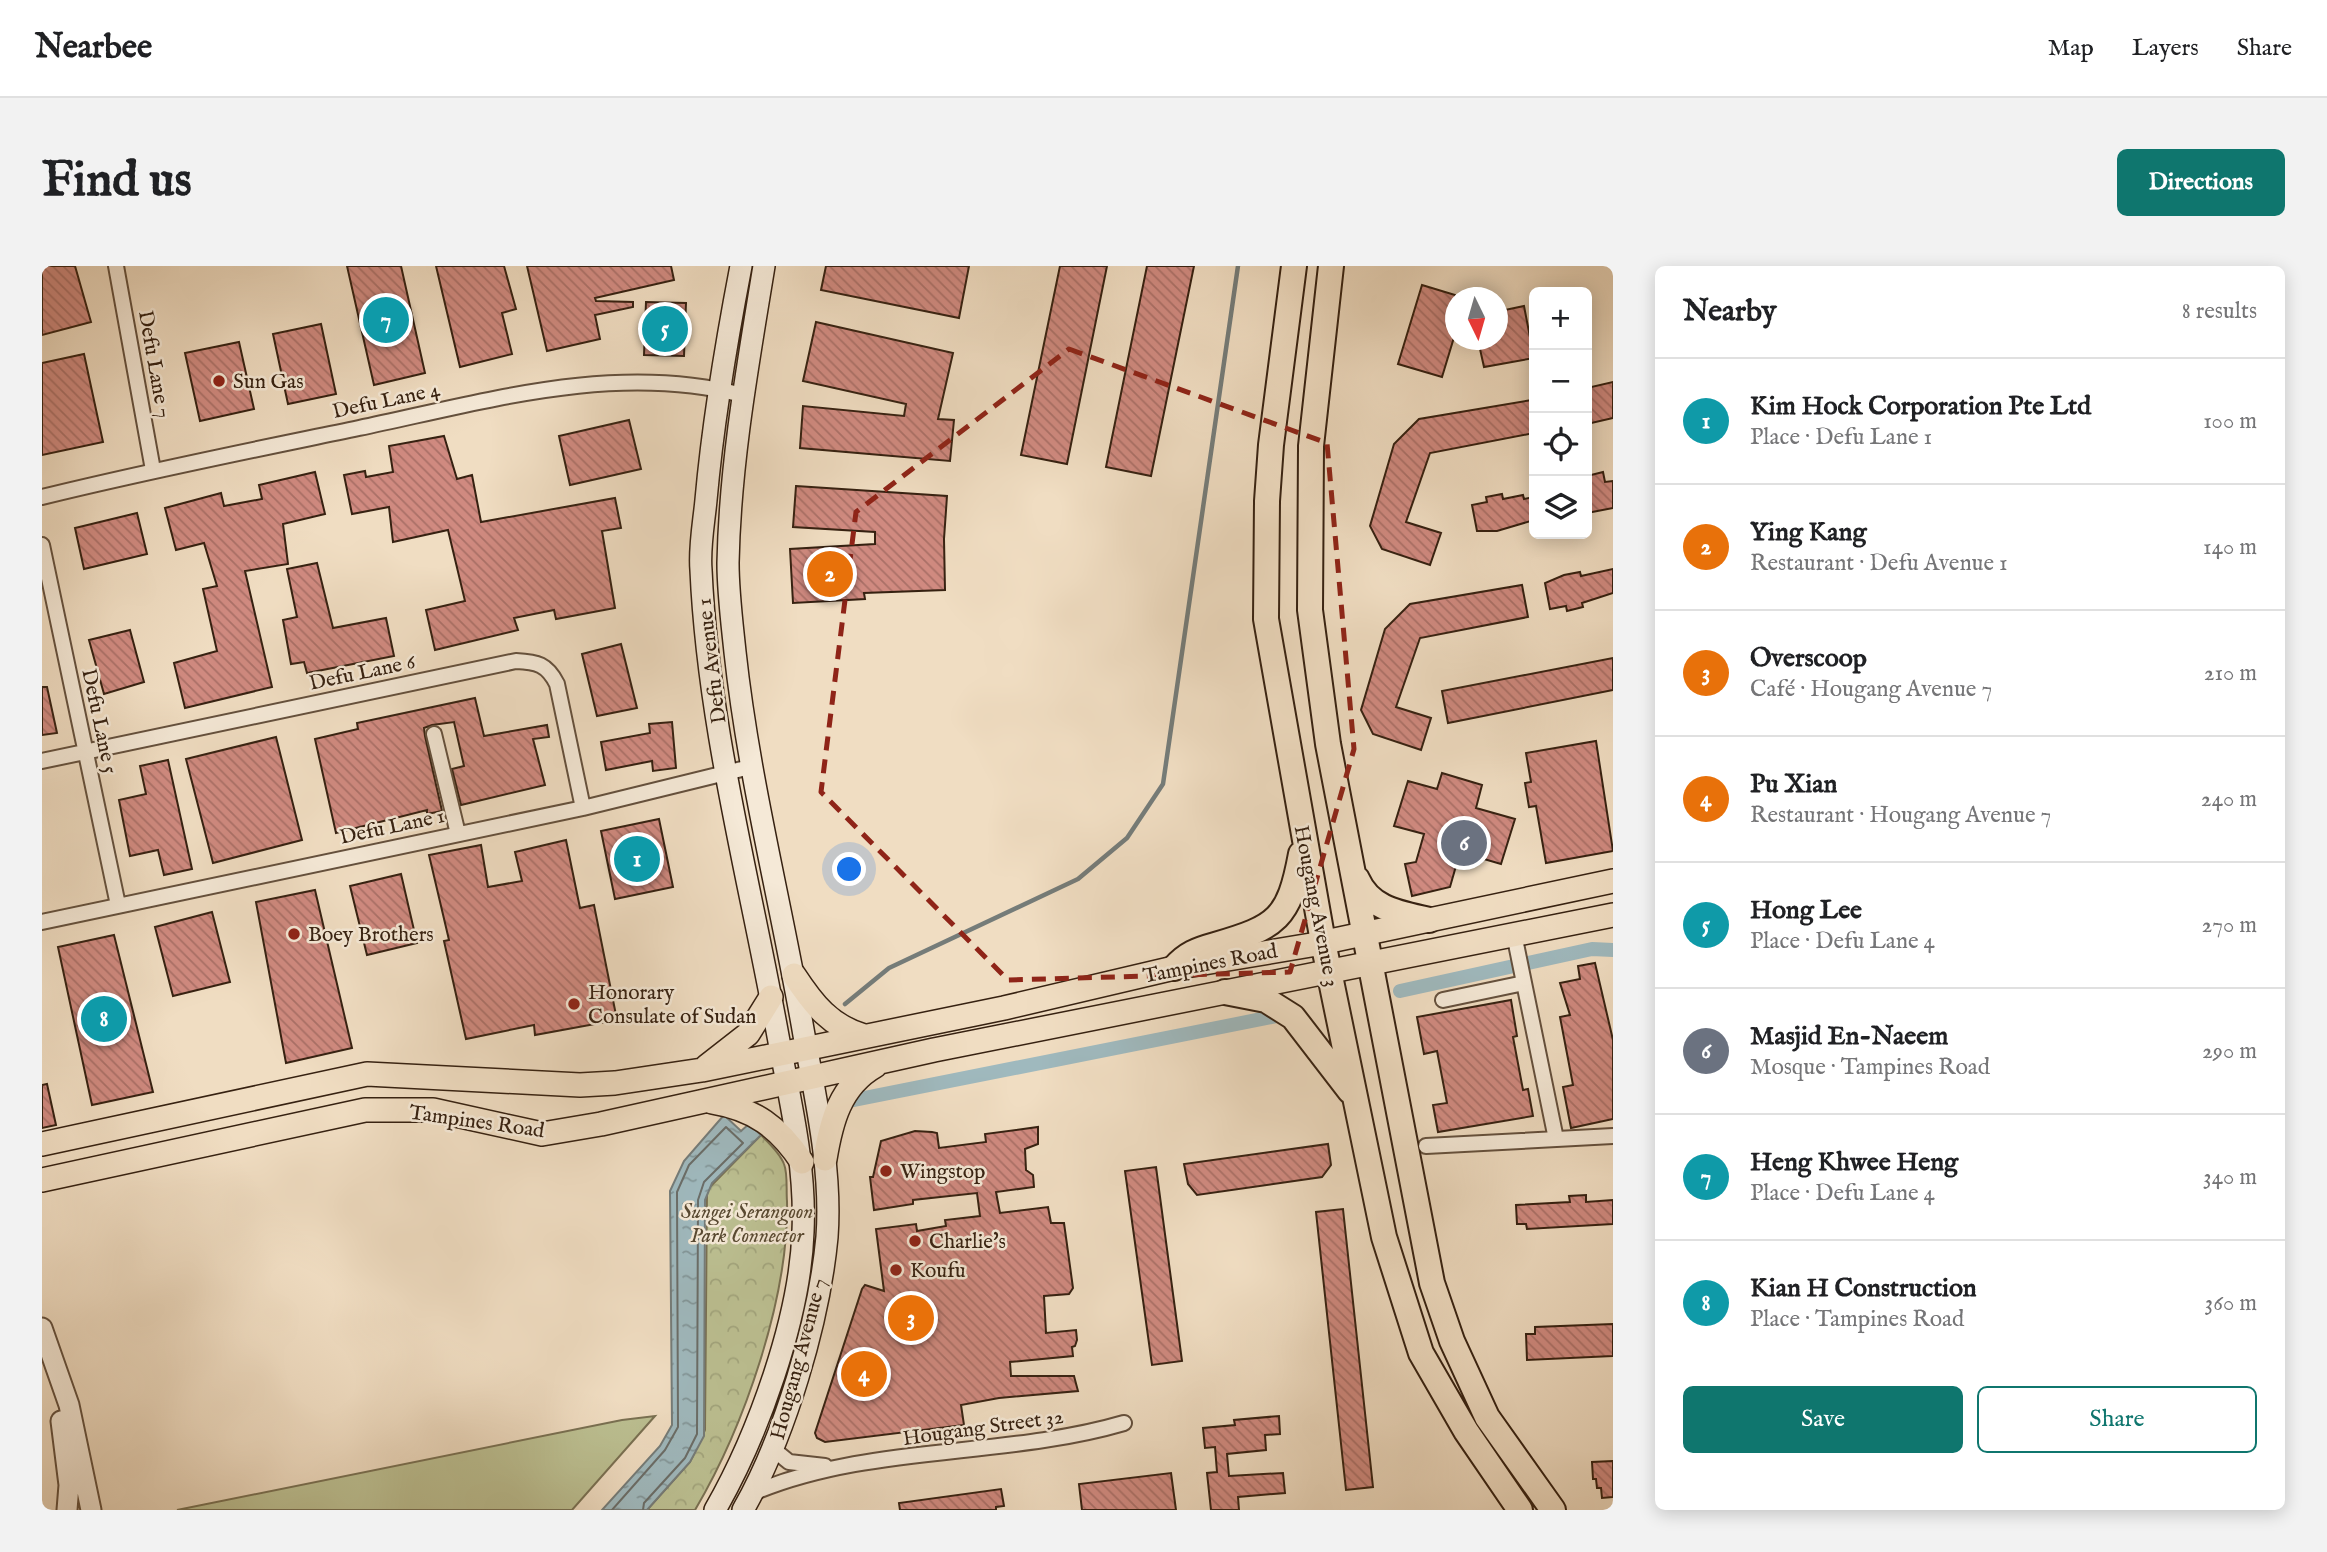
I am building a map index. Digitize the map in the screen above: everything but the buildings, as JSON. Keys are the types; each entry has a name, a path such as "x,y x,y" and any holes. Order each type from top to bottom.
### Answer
{"highway":[{"name":"Hougang Avenue 3","path":"1294,266 1268,490 1266,618 1323,943 1384,1237 1420,1353 1466,1431 1520,1510"},
{"path":"1290,294 1300,279 1317,266"},
{"name":"Hougang Avenue 3","path":"1331,266 1311,446 1310,610 1328,744 1436,1294 1452,1341 1488,1418 1553,1510"},
{"path":"1174,968 1185,956 1248,936 1283,912 1294,890 1304,836"},
{"path":"1350,862 1364,894 1372,902 1403,914 1429,920"},
{"path":"1225,992 1266,1000 1287,1012 1355,1097"}],"main road":[{"name":"Defu Avenue 1","path":"741,266 718,388 700,567 711,672 726,772 781,1052"},
{"name":"Defu Avenue 1","path":"764,266 742,395 728,566 750,767 794,975 806,1047"},
{"name":"Tampines Road","path":"42,1144 367,1074 580,1085 615,1083 702,1070 1174,968 1323,943 1613,881"},
{"name":"Tampines Road","path":"42,1180 365,1110 433,1110 542,1134 884,1061 1370,963 1516,946 1613,915"},
{"path":"794,975 821,1013 845,1030 864,1036"},
{"path":"702,1070 748,1034 771,997"},
{"path":"806,1047 812,1077"},
{"path":"781,1052 787,1082"},
{"path":"825,1159 830,1125 845,1094 859,1076 884,1061"},
{"name":"Hougang Avenue 7","path":"748,1501 773,1448 818,1295 827,1235 825,1159 812,1077"},
{"name":"Hougang Avenue 7","path":"715,1510 737,1472 756,1426 795,1292 803,1234 802,1162 787,1082"},
{"path":"702,1100 730,1105 769,1122 786,1139 802,1162"}],"street":[{"name":"Defu Lane 7","path":"116,266 153,470"},
{"name":"Defu Lane 4","path":"42,497 153,470 524,391 608,382 718,388 742,395"},
{"name":"Defu Lane 5","path":"42,545 118,905"},
{"name":"Defu Lane 6","path":"42,761 516,661 537,662 550,670 557,684 583,808"},
{"path":"434,734 458,834"},
{"name":"Defu Lane 1","path":"42,922 583,808 750,767"},
{"path":"1516,946 1556,1139"},
{"path":"1443,1000 1523,980"},
{"path":"1426,1146 1613,1136"},
{"path":"42,1328 69,1405 91,1510"},
{"path":"42,1363 60,1417 65,1443 69,1485 67,1510"},
{"name":"Hougang Street 32","path":"773,1448 789,1462 847,1466 1048,1440 1124,1423"},
{"name":"Hougang Street 32","path":"748,1501 847,1466"}],"highlighted area":[{"path":"1069,349 1327,443 1354,749 1290,972 1008,980 821,792 856,512"}],"green space":[{"name":"Sungei Serangoon Park Connector","path":"761,1135 784,1164 787,1201 786,1239 780,1279 760,1361 730,1440 695,1510 647,1510 690,1462 705,1430 707,1190"},
{"path":"655,1416 572,1510 177,1510 622,1420"}],"water":[{"path":"724,1115 741,1131 749,1124 761,1135 712,1183 705,1200 704,1436 690,1462 647,1510 602,1510 660,1446 672,1425 670,1191 684,1161"}],"waterway":[{"path":"845,1004 889,968 1078,879 1127,838 1163,784 1238,266"},
{"path":"1400,991 1592,949 1613,950"},
{"path":"844,1102 1282,1015"}],"place":[{"name":"Heng Khwee Heng","path":"386,320"},
{"name":"Hong Lee","path":"665,329"},
{"name":"Sun Gas","path":"219,381"},
{"name":"Ying Kang","path":"830,574"},
{"name":"Masjid En-Naeem","path":"1464,843"},
{"name":"Kim Hock Corporation Pte Ltd","path":"637,859"},
{"name":"Boey Brothers","path":"294,934"},
{"name":"Honorary Consulate of Sudan","path":"574,1004"},
{"name":"Kian H Construction","path":"104,1019"},
{"name":"Wingstop","path":"886,1171"},
{"name":"Charlie's","path":"915,1241"},
{"name":"Koufu","path":"896,1270"},
{"name":"Overscoop","path":"911,1318"},
{"name":"Pu Xian","path":"864,1374"}]}
